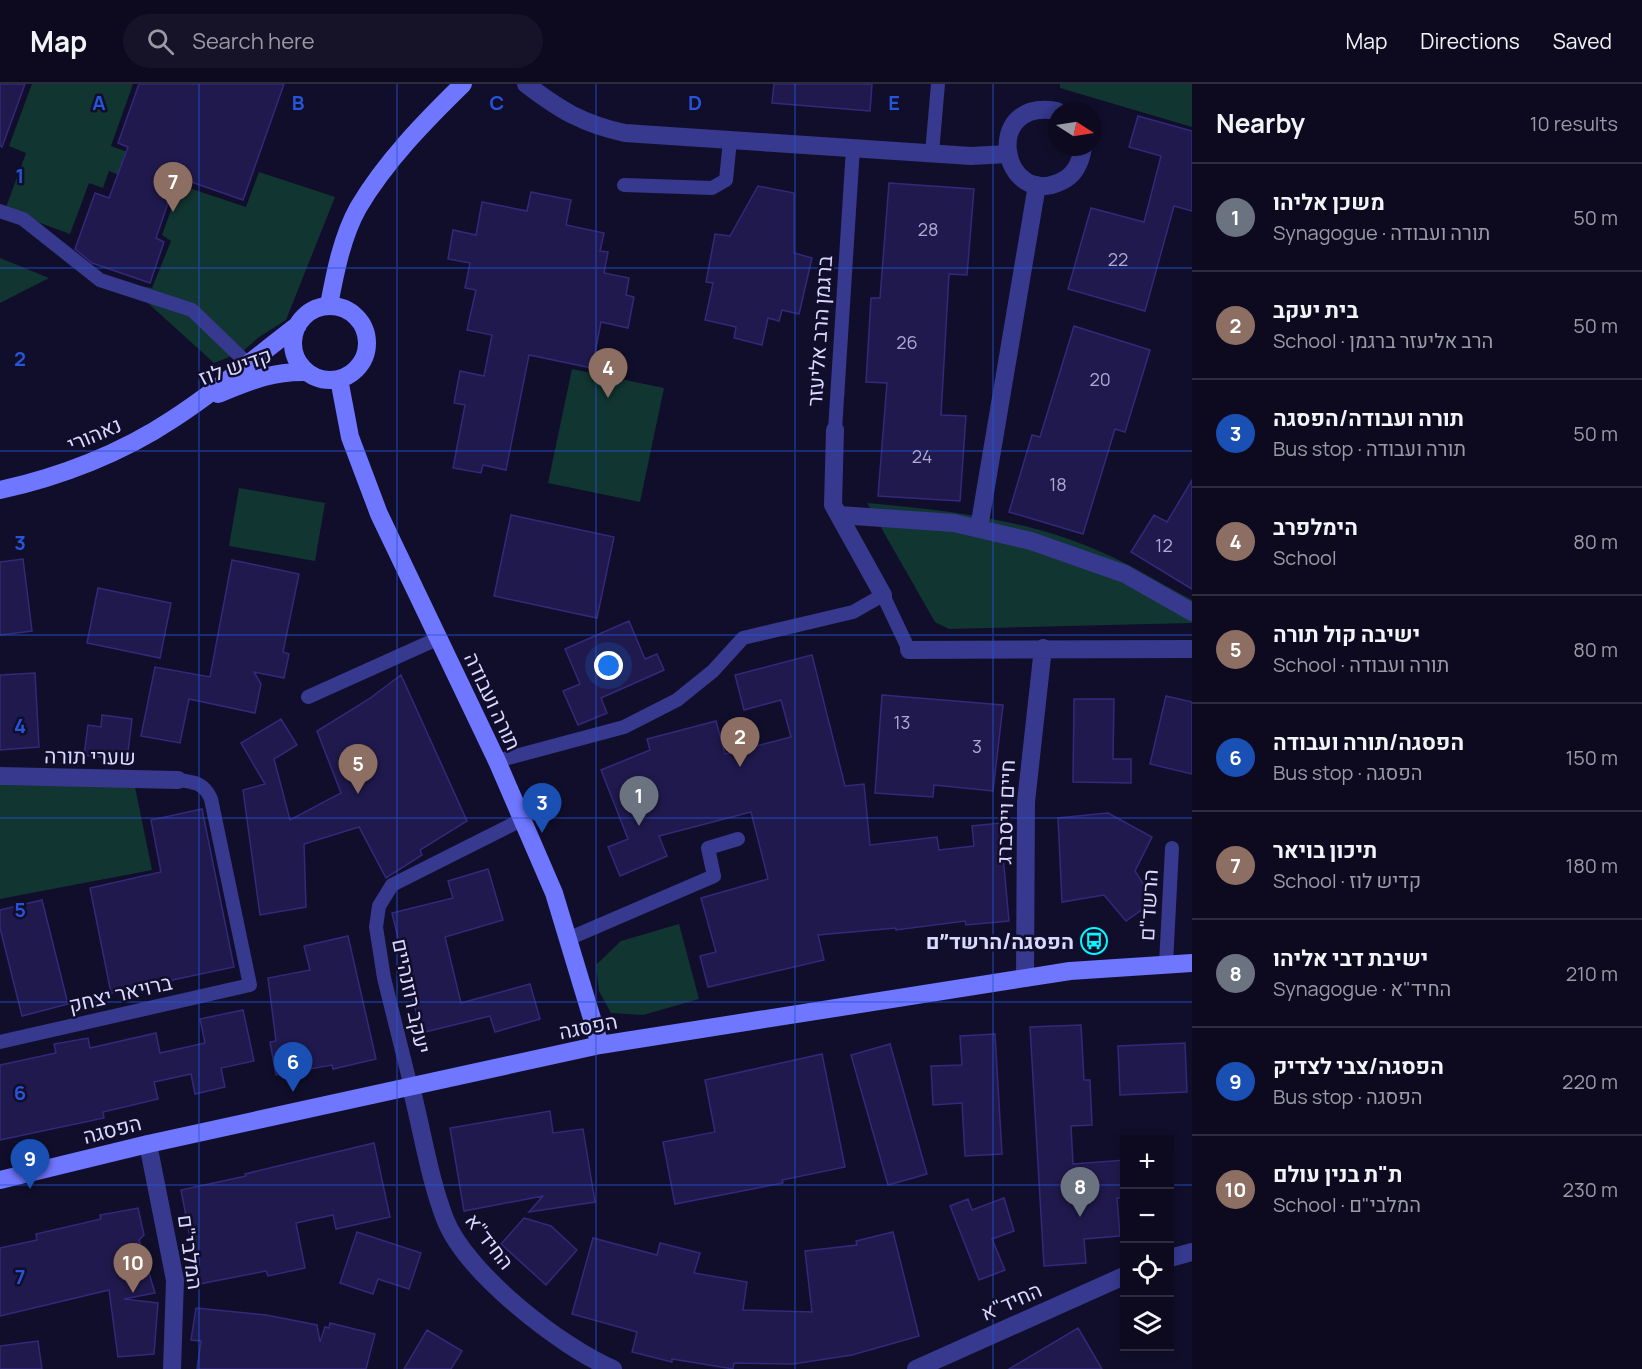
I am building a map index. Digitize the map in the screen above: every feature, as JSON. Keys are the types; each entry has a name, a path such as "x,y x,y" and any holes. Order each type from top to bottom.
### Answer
{"street":[{"path":"329,305 342,250 357,210 380,174 463,84"},
{"path":"526,84 563,112 598,128 625,134 932,153 1008,154"},
{"path":"1048,111 1033,111 1022,116 1008,136 1008,154 1016,172 1025,181 1038,185 1050,185 1073,173 1081,156"},
{"path":"979,528 1038,185"},
{"path":"329,305 351,312 361,321 368,345 365,357 358,368 339,379 325,380 307,372 297,359 293,347 297,325 305,315 329,305"},
{"name":"קדיש לוז","path":"197,403 297,325"},
{"name":"קדיש לוז","path":"197,403 264,375 282,371 307,372"},
{"name":"תורה ועבודה","path":"339,379 350,437 379,514 498,761 554,893 570,938 600,1045"},
{"name":"נאהורי","path":"0,490 33,483 110,453 141,439 197,403"},
{"name":"ברגמן הרב אליעזר","path":"835,430 833,505 882,595"},
{"path":"839,515 979,528 1076,555 1125,574 1192,612"},
{"name":"חיים וייסברג","path":"1025,978 1026,802 1043,648"},
{"path":"909,650 1192,649"},
{"name":"שערי תורה","path":"0,776 178,780"},
{"name":"הפסגה","path":"0,1180 148,1144 600,1045 1081,970 1192,963"},
{"name":"החיד\"א","path":"411,1087 436,1189 446,1221 457,1240 476,1265 503,1293 582,1353 613,1369"},
{"name":"המלבי\"ם","path":"148,1144 175,1280 172,1369"},
{"path":"1174,1257 1192,1252"},
{"name":"החיד\"א","path":"916,1369 1120,1277"}],"lane":[{"path":"932,153 938,84"},
{"path":"624,185 712,188 726,180 730,140"},
{"name":"ברגמן הרב אליעזר","path":"835,430 853,148"},
{"path":"0,211 23,219 100,280 192,310 248,364"},
{"path":"498,761 624,727 676,700 713,671 743,638 853,612 882,595 909,650"},
{"path":"308,697 438,638"},
{"name":"ברויאר יצחק","path":"0,1042 250,985 211,799 206,787 194,782 178,780"},
{"name":"יעקב רוזנהיים","path":"411,1087 384,978 376,927 379,906 392,885 523,819"},
{"path":"570,938 714,876 708,848 738,839"},
{"name":"הרשד\"ם","path":"1166,964 1172,848"}],"green space":[{"path":"32,84 133,84 111,146 144,158 135,181 109,171 103,188 89,183 70,234 5,210 26,153 9,146"},
{"path":"1060,84 1192,84 1192,127 1060,88"},
{"path":"259,172 335,197 286,320 259,337 242,352 214,363 127,284 152,288 171,241 162,235 180,185 246,207"},
{"path":"0,258 49,278 0,303"},
{"path":"572,369 664,388 640,502 548,483"},
{"path":"239,488 325,503 315,561 229,546"},
{"path":"867,503 985,518 1071,540 1123,562 1192,600 1192,623 949,629 935,622"},
{"path":"0,785 135,787 152,870 0,899"},
{"path":"679,924 699,999 643,1015 611,1013 599,991 596,965 621,941"}],"building":[{"path":"0,84 25,84 2,147 0,146"},
{"path":"139,84 284,84 243,200 177,177 156,238 164,242 150,283 92,263 75,249 95,193 109,198 128,147 118,143"},
{"path":"774,84 872,84 870,111 772,103"},
{"path":"1138,116 1192,131 1192,211 1174,206 1145,311 1068,289 1091,208 1144,222 1161,156 1129,147"},
{"path":"889,183 974,189 967,275 949,274 941,415 966,416 960,501 878,496 887,383 866,382 871,298 880,298"},
{"path":"758,186 794,193 794,253 812,258 799,314 782,310 779,321 768,318 762,345 734,338 736,327 705,320 713,283 706,282 715,234 730,236"},
{"path":"531,192 571,200 566,225 604,233 600,251 608,252 604,273 629,278 626,295 634,297 628,328 601,322 592,368 529,355 506,470 483,465 481,473 453,468 465,405 454,403 460,371 484,376 492,335 467,330 476,290 465,288 470,263 448,259 453,230 476,235 482,202 527,211"},
{"path":"1074,326 1150,350 1125,432 1115,429 1083,534 1009,512 1032,435 1040,437"},
{"path":"1192,480 1192,589 1131,552 1154,515 1167,522"},
{"path":"511,515 614,537 597,618 494,596"},
{"path":"23,559 32,631 0,635 0,562"},
{"path":"232,560 299,574 283,652 289,654 284,678 254,672 261,684 255,713 189,699 180,743 141,736 155,667 210,677"},
{"path":"98,588 171,603 160,658 87,643"},
{"path":"629,621 645,659 657,654 664,670 601,698 607,713 578,725 563,691 580,684 565,649"},
{"path":"812,655 845,786 864,784 870,845 937,837 939,850 974,846 972,826 1000,823 1009,921 966,925 965,921 896,930 896,928 818,935 824,960 708,987 700,956 716,952 701,898 768,879 751,812 659,836 667,856 620,876 608,847 628,839 601,770 650,750 647,739 716,721 725,754 791,737 781,700 744,710 735,675"},
{"path":"35,673 39,747 0,750 0,675"},
{"path":"401,675 467,821 420,850 422,855 386,878 359,827 304,844 306,907 260,915 243,790 265,784 241,743 281,719 297,745 274,759 290,820 341,793 317,731 369,699"},
{"path":"882,695 1003,705 993,791 934,785 933,797 875,793"},
{"path":"1166,696 1192,702 1192,774 1150,764"},
{"path":"1074,699 1114,699 1113,759 1131,759 1131,783 1073,782"},
{"path":"102,715 132,719 127,760 84,755 88,725 101,727"},
{"path":"202,809 234,967 111,993 90,888 161,872 151,820"},
{"path":"1108,813 1152,837 1135,871 1154,901 1126,921 1104,895 1062,902 1058,818"},
{"path":"488,869 503,920 445,937 461,1003 530,984 540,1019 495,1032 490,1016 421,1033 392,913 453,898 448,881"},
{"path":"42,900 68,1004 22,1016 0,928 0,910"},
{"path":"348,936 376,1059 333,1069 332,1065 276,1075 270,1042 276,1041 268,978 310,970 304,946"},
{"path":"243,1010 254,1061 221,1068 225,1087 195,1094 191,1074 154,1082 158,1099 103,1112 104,1118 0,1140 0,1065 56,1053 54,1044 88,1038 90,1048 156,1033 160,1053 205,1043 200,1019"},
{"path":"1081,1025 1084,1080 1090,1080 1092,1125 1071,1126 1073,1164 1120,1160 1120,1198 1117,1198 1120,1236 1084,1239 1086,1263 1044,1266 1030,1027"},
{"path":"995,1034 1002,1154 965,1156 962,1103 933,1105 931,1066 962,1065 960,1036"},
{"path":"1185,1043 1187,1092 1120,1095 1118,1046"},
{"path":"890,1044 927,1174 888,1185 851,1055"},
{"path":"822,1054 845,1167 782,1180 783,1183 675,1204 663,1142 715,1132 705,1080"},
{"path":"550,1111 553,1133 583,1129 595,1202 529,1212 543,1196 464,1211 450,1128"},
{"path":"374,1143 390,1217 336,1229 333,1215 296,1223 305,1268 268,1276 266,1271 199,1284 181,1190"},
{"path":"1004,1198 1014,1231 992,1239 1005,1270 979,1280 950,1206 968,1199 972,1210"},
{"path":"138,1208 144,1235 139,1240 155,1293 124,1299 158,1303 154,1354 118,1357 109,1290 0,1316 0,1248 37,1240 36,1234 101,1219 100,1215"},
{"path":"524,1218 551,1226 577,1250 546,1285 501,1244"},
{"path":"357,1232 421,1253 409,1289 378,1279 373,1294 340,1283"},
{"path":"893,1232 919,1336 852,1355 793,1364 734,1363 733,1369 672,1359 672,1362 632,1352 637,1332 572,1314 593,1238 657,1255 660,1243 700,1253 694,1273 747,1282 743,1310 812,1312 805,1251 857,1245 856,1241"},
{"path":"196,1308 266,1315 317,1325 320,1342 325,1327 329,1328 330,1323 375,1334 366,1369 197,1369 201,1341 191,1340"},
{"path":"1078,1328 1102,1369 1009,1369"},
{"path":"427,1330 462,1351 451,1369 404,1369"},
{"path":"38,1341 42,1369 0,1369 0,1346"}],"place":[{"name":"תיכון בויאר","path":"173,212"},
{"name":"הימלפרב","path":"608,398"},
{"name":"בית יעקב","path":"740,767"},
{"name":"ישיבה קול תורה","path":"358,794"},
{"name":"משכן אליהו","path":"639,826"},
{"name":"תורה ועבודה/הפסגה","path":"542,833"},
{"name":"הפסגה/הרשד״ם","path":"1094,941"},
{"name":"הפסגה/תורה ועבודה","path":"293,1092"},
{"name":"הפסגה/צבי לצדיק","path":"30,1189"},
{"name":"ישיבת דבי אליהו","path":"1080,1217"},
{"name":"ת\"ת בנין עולם","path":"133,1293"}]}
